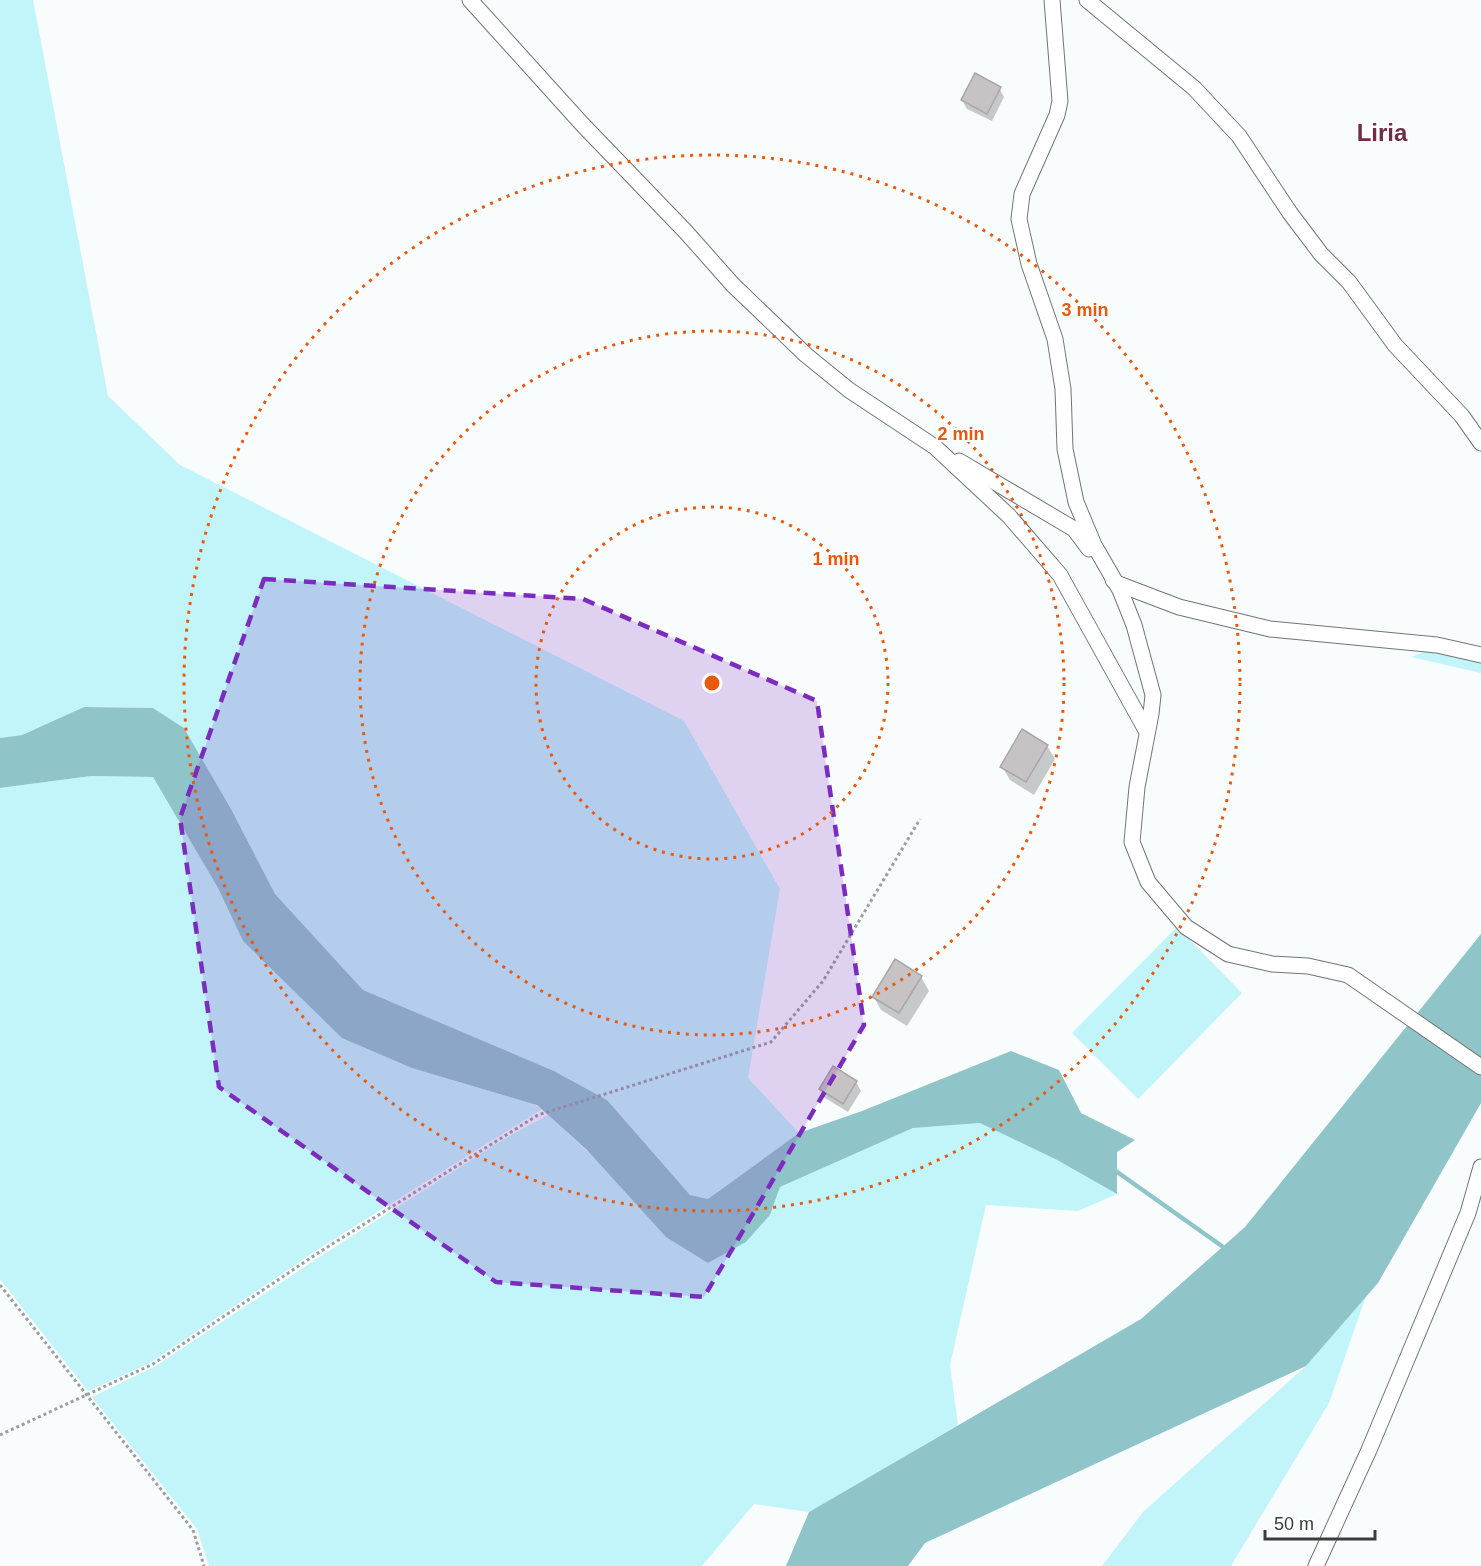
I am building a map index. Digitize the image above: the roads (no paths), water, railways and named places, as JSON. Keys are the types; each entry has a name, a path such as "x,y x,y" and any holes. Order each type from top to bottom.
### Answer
{"street":[{"path":"471,0 582,124 757,309 806,355 849,390 935,447 1074,529 1116,584 1179,607 1270,629 1437,645 1481,655"},
{"path":"1052,0 1060,101 1057,115 1022,194 1019,219 1029,264 1055,339 1063,389 1065,449 1077,502 1094,545 1116,584 1134,625 1153,695 1137,787 1132,842 1148,882 1186,927 1228,954 1272,964 1308,966 1348,975 1481,1067"},
{"path":"1087,0 1194,88 1239,136 1290,213 1321,254 1349,282 1395,345 1462,416 1481,443"},
{"path":"935,447 1009,516 1060,575 1148,732"},
{"path":"1316,1566 1369,1450 1463,1224 1481,1167"}],"waterway":[{"path":"1113,1169 1226,1249"}],"district":[{"name":"Liria","path":"1382,133"}]}
